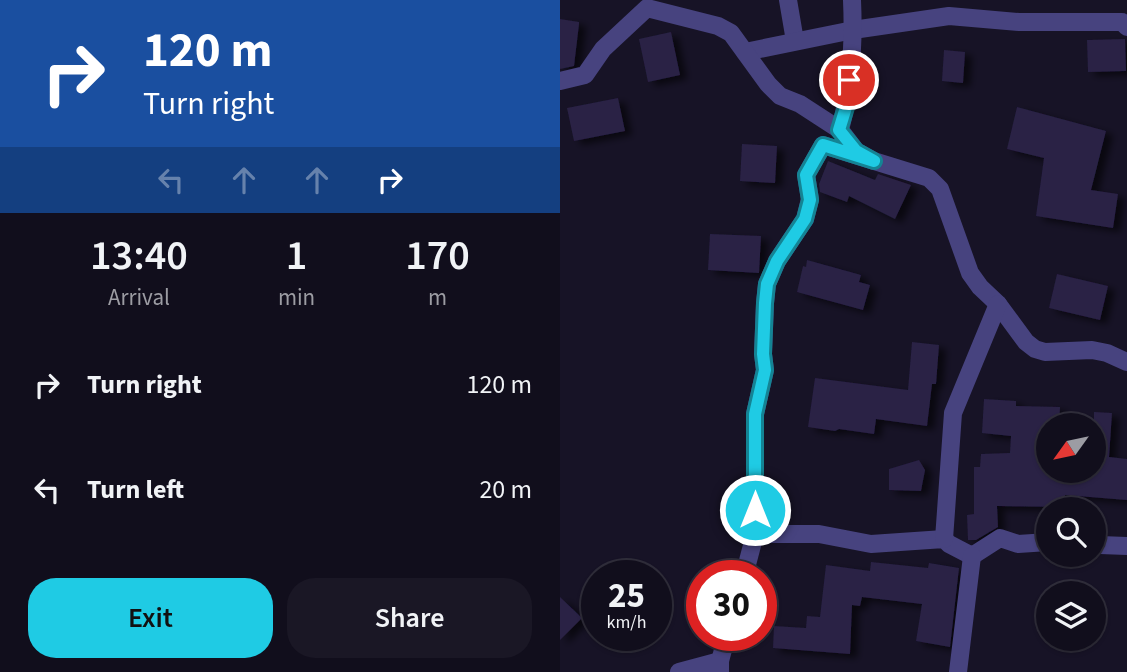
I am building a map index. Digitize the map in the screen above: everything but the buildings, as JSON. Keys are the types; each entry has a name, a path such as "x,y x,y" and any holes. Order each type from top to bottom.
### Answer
{"street":[{"path":"788,0 795,41"},
{"path":"839,130 847,104 853,30 852,0"},
{"path":"560,81 585,75 603,49 647,8 718,26 731,33 768,84 780,96 800,104 839,130 856,151 874,161"},
{"path":"745,52 853,30 949,16 1019,22 1122,22 1127,27"},
{"path":"748,560 755,534 755,414 765,370 763,341 767,284 777,261 805,219 810,200 806,175 823,145 929,178 940,189 970,273 998,304 1026,342 1035,349 1045,352 1091,350 1107,353 1127,362"},
{"path":"944,539 953,414 998,304"},
{"path":"755,534 819,534 871,544 944,539 972,556"},
{"path":"972,556 1000,538 1018,544 1036,543"},
{"path":"1106,545 1127,546"},
{"path":"958,672 972,556"},
{"path":"679,672 720,666"}],"route":[{"path":"755,510 755,414 765,370 763,354 767,284 777,261 805,219 810,200 806,175 823,145 874,161 856,151 839,130 847,104 849,80"}]}
